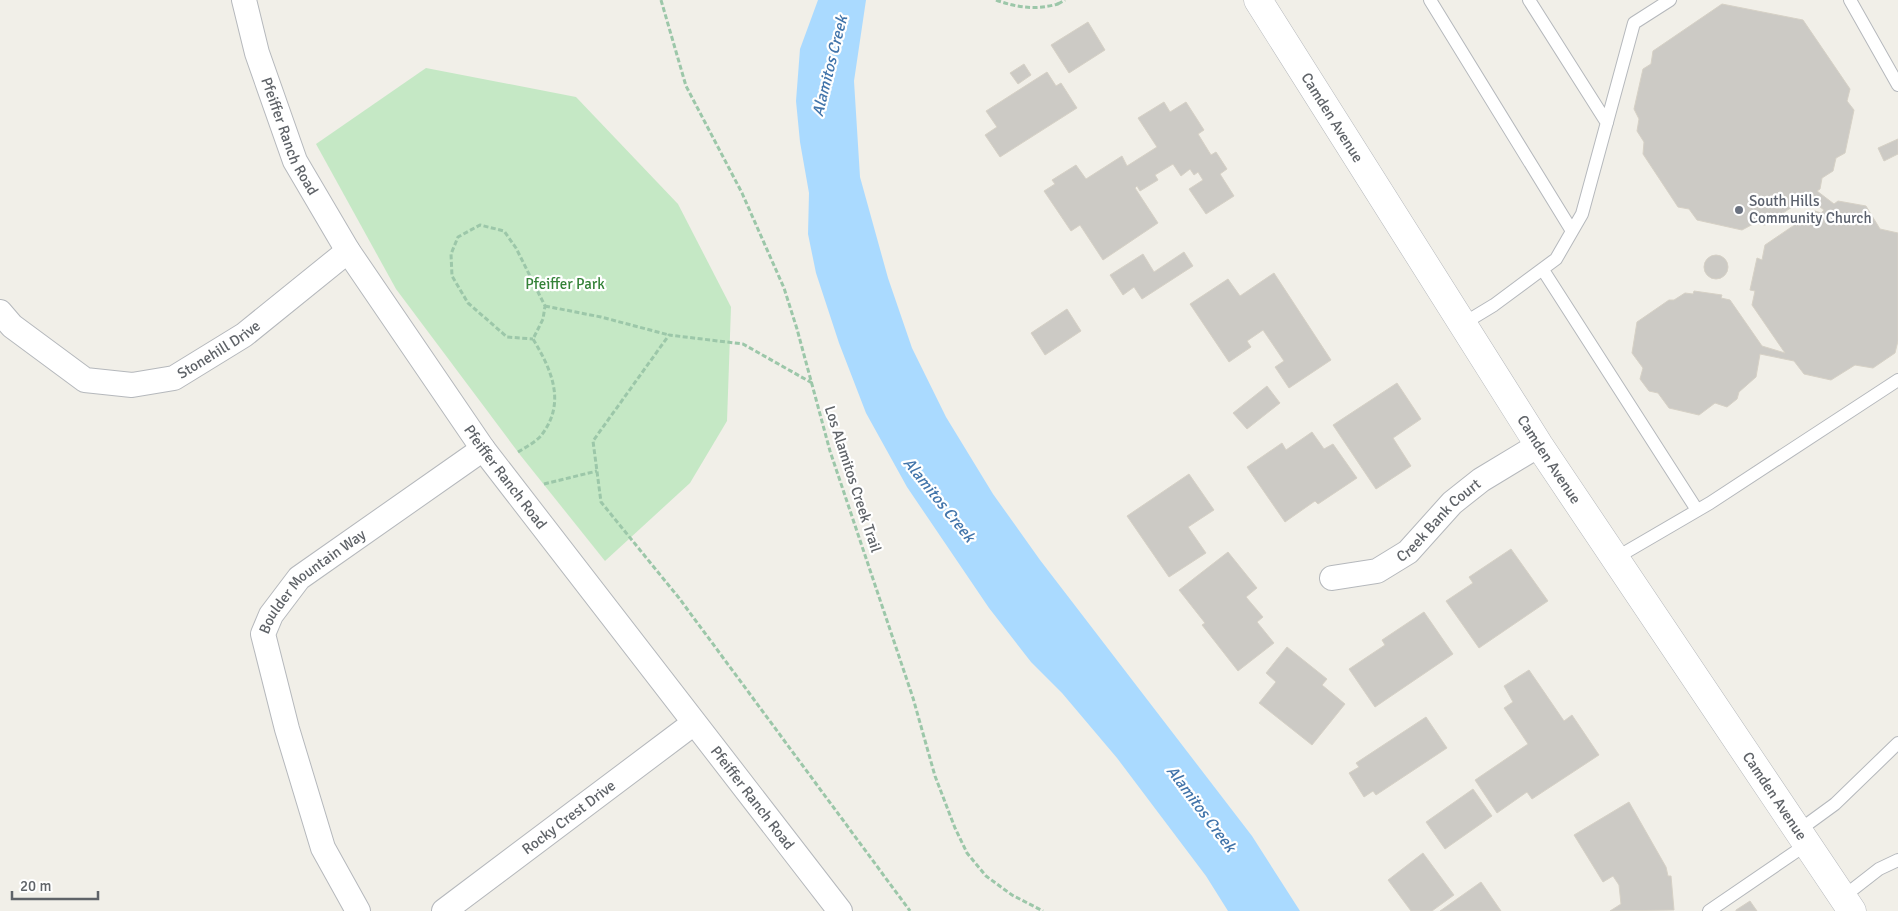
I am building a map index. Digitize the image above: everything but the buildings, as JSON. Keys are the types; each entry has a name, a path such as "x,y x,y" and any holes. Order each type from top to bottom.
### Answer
{"street":[{"name":"Pfeiffer Ranch Road","path":"244,0 257,53 295,161 348,251 490,458 517,490 840,911"},
{"name":"Camden Avenue","path":"1258,0 1461,325 1539,445 1847,904"},
{"name":"Stonehill Drive","path":"0,312 12,326 84,380 132,385 174,378 244,335 348,251"},
{"name":"Creek Bank Court","path":"1332,578 1377,571 1408,552 1452,503 1481,480 1539,445"},
{"name":"Boulder Mountain Way","path":"358,911 323,848 287,729 263,634 270,615 298,578 490,458"},
{"name":"Rocky Crest Drive","path":"444,911 694,723"}],"lane":[{"path":"1430,0 1572,232"},
{"path":"1529,0 1607,123"},
{"path":"1461,325 1543,270 1556,259 1582,214 1634,23 1670,0"},
{"path":"1850,0 1898,85"},
{"path":"1543,270 1697,510"},
{"path":"1614,559 1710,503 1898,380"},
{"path":"1709,911 1802,838 1898,743"},
{"path":"1847,904 1879,869 1898,860"}],"path":[{"name":"Los Alamitos Creek Trail","path":"661,0 686,86 742,193 777,272 797,329 830,451 913,698 935,776 955,828 967,853 986,876 1012,895 1043,911"},
{"path":"996,0 1024,8 1040,9 1065,0"},
{"path":"480,225 504,231 516,248 545,306 543,319 533,339 507,338 468,302 452,276 451,254 458,237 480,225"},
{"path":"545,306 601,317 669,335 743,344 812,384"},
{"path":"669,335 592,441 600,502 679,598 910,911"},
{"path":"490,458 542,434 553,414 555,384 533,339"},
{"path":"517,490 596,471"}],"green space":[{"name":"Pfeiffer Park","path":"426,68 576,97 678,204 731,307 727,421 690,483 605,561 521,456 396,289 316,144"}],"water":[{"name":"Alamitos Creek","path":"818,0 866,0 854,81 860,177 888,278 912,348 946,417 993,494 1040,560 1252,836 1300,911 1228,911 1206,876 1117,758 1062,693 1031,662 989,608 907,487 866,413 839,343 816,273 808,234 809,193 800,142 796,101 800,49"}],"place":[{"name":"South Hills Community Church","path":"1739,210"}]}
